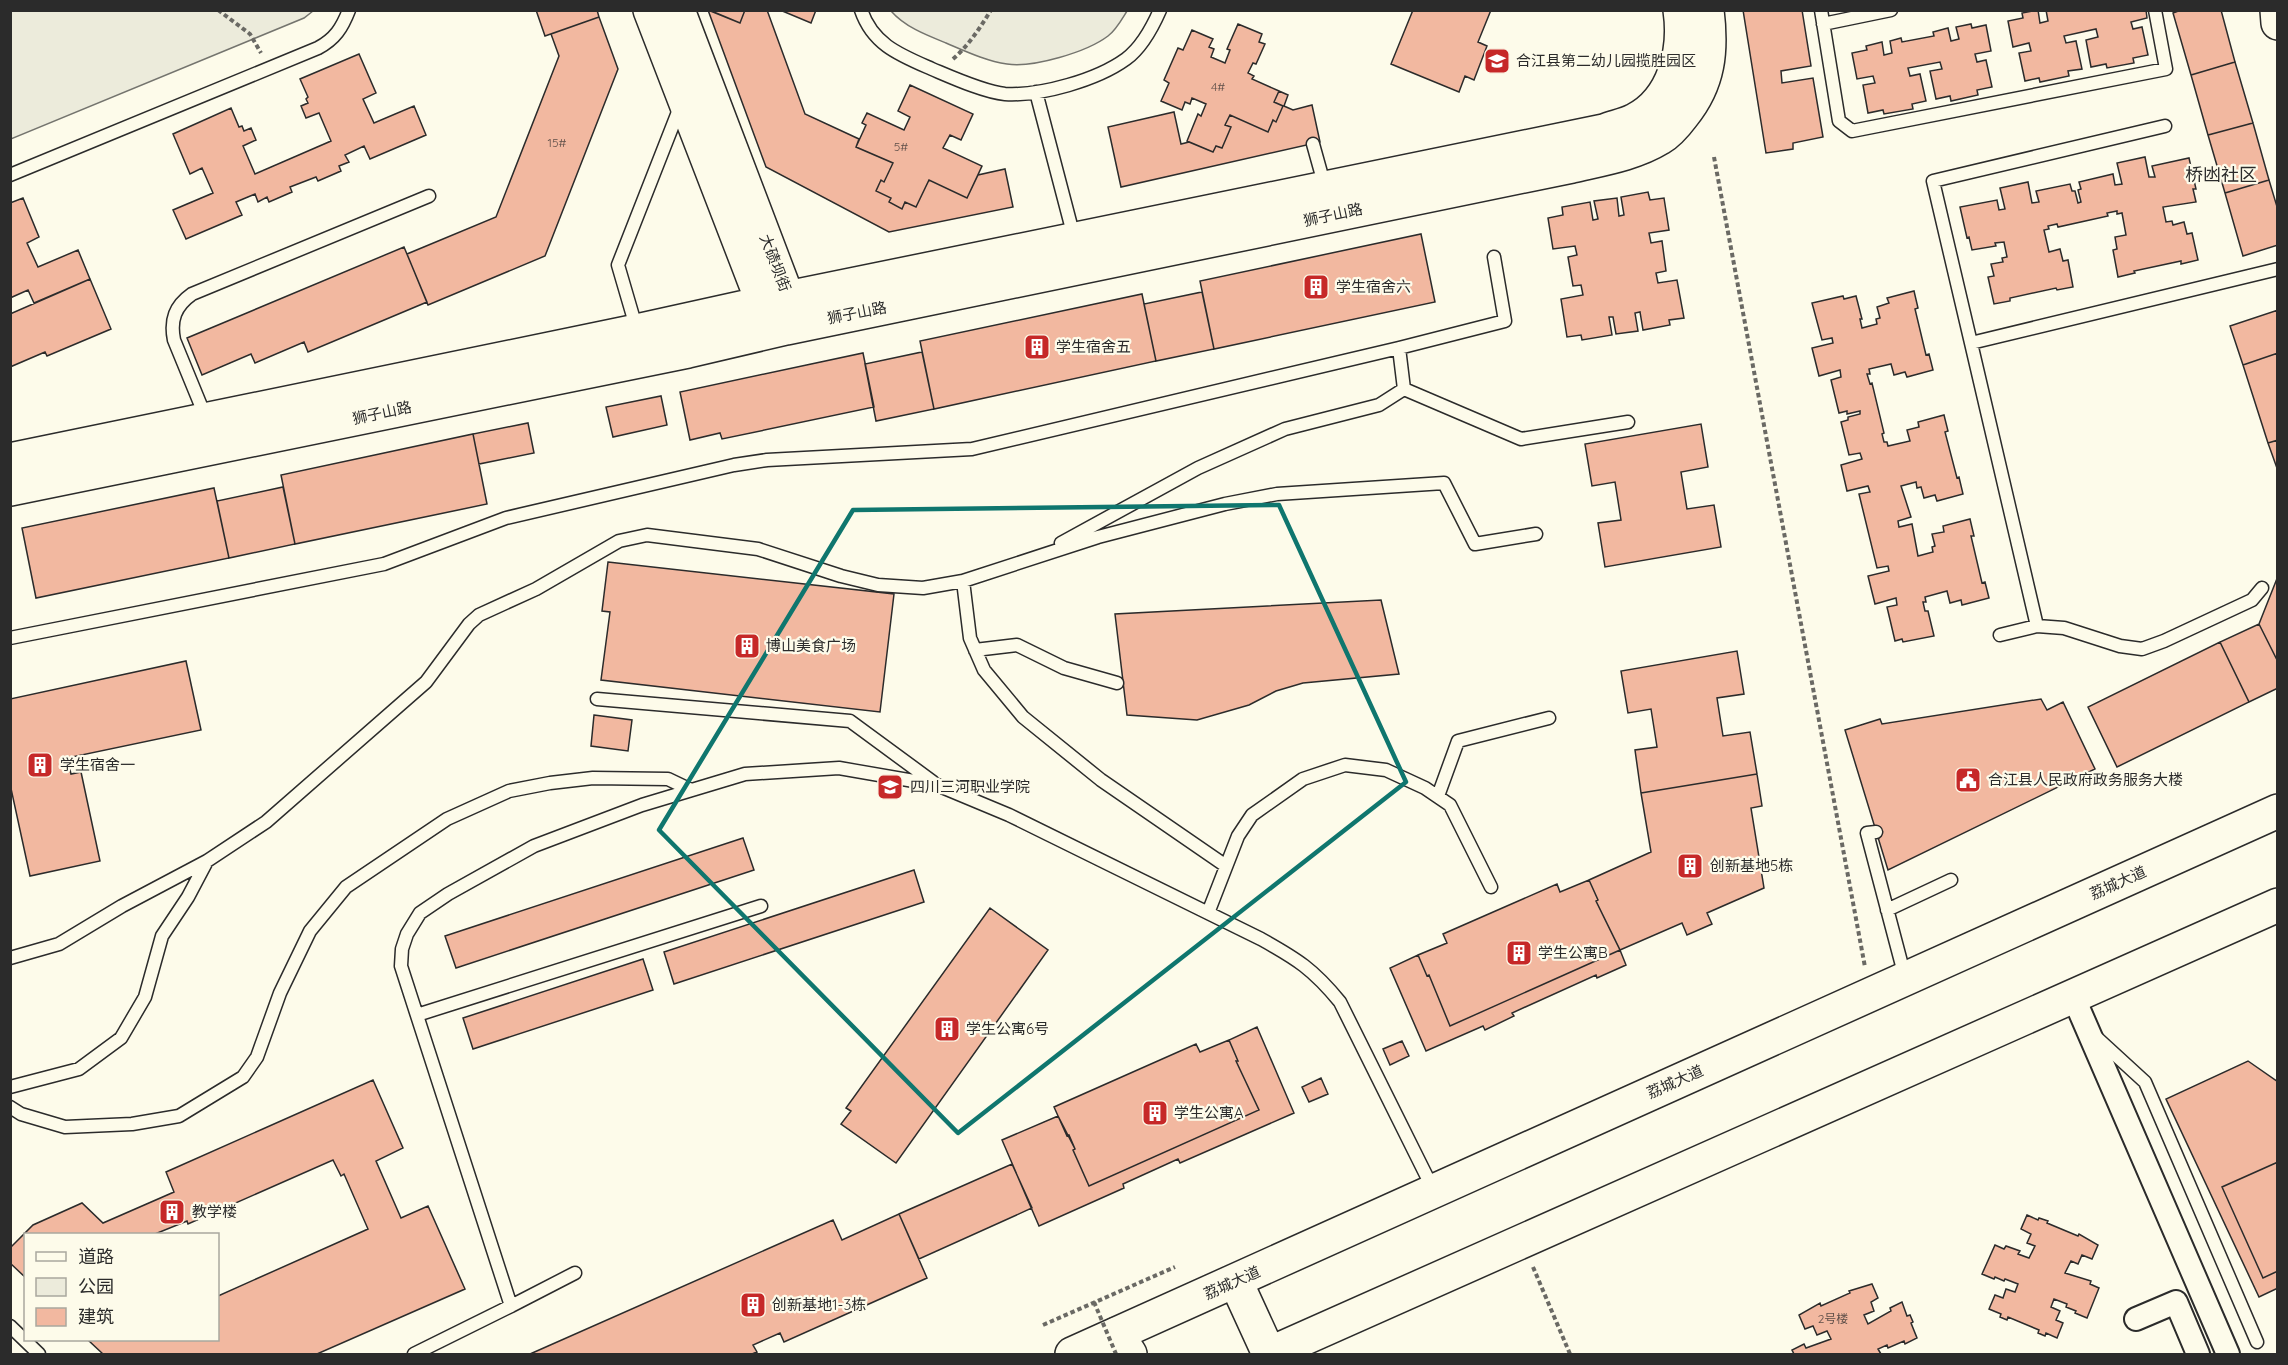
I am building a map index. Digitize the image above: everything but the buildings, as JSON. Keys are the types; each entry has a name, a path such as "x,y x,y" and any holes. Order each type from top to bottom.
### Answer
{"street":[{"name":"大碛坝街","path":"650,10 684,98 779,310"},
{"name":"大碛坝街","path":"678,10 779,310"},
{"path":"1680,10 1681,50 1676,71 1678,99 1701,89 1710,45 1707,10"},
{"path":"2277,10 2277,22"},
{"name":"狮子山路","path":"1079,254 1325,188 1604,131 1641,116 1658,102 1678,99"},
{"name":"狮子山路","path":"10,489 212,434 637,331 779,310 1572,166 1634,151 1662,138 1678,99"},
{"name":"狮子山路","path":"10,460 212,434 688,351 779,310"},
{"name":"荔城大道","path":"1072,1354 1121,1349 1236,1282 2277,811"},
{"path":"1236,1282 1269,1354 2277,905"},
{"path":"2073,996 2228,1354"},
{"path":"2136,1319 2176,1302 2198,1354"}],"lane":[{"path":"10,175 328,43 344,25 349,10"},
{"path":"861,10 866,25 880,42 911,60 958,80 1003,94 1036,92 1104,72 1128,58 1142,41 1160,10"},
{"path":"1821,10 1839,121 1852,130 2166,69 2155,10"},
{"path":"1823,24 1891,10"},
{"path":"1036,92 1079,254"},
{"path":"637,331 618,265 684,98"},
{"path":"2037,626 1933,181 2165,126"},
{"path":"1313,144 1325,188"},
{"path":"212,434 174,340 172,329 176,309 182,301 192,294 429,196"},
{"path":"10,638 384,564 506,518 734,465 767,460 972,449 1505,321 1494,257"},
{"path":"1971,343 2277,269"},
{"path":"1399,348 1404,389"},
{"path":"1404,389 1521,439 1628,422"},
{"path":"1033,558 1198,468 1285,429 1379,405 1404,389"},
{"path":"10,958 59,944 122,906 207,861 266,822 426,682 469,624 479,615 536,589 620,541 646,535 758,549 841,576 878,585 922,588 963,581 1098,537 1225,504 1277,494 1444,483 1475,544 1536,534"},
{"path":"963,581 969,638 984,670 1023,717 1101,780 1226,866"},
{"path":"2000,634 2037,626 2064,628 2120,646 2142,649 2252,600 2262,588"},
{"path":"975,650 1017,645 1064,668 1117,683"},
{"path":"597,699 850,721 937,784 1009,815 1299,960 1320,977 1345,1011 1434,1191"},
{"path":"1438,796 1458,741 1550,718"},
{"path":"1208,913 1238,836 1252,815 1303,779 1345,765 1386,770 1425,788 1450,805 1491,887"},
{"path":"511,1306 401,966 402,949 407,934 420,913 448,894 534,846 642,805 745,774 838,768 937,784"},
{"path":"10,1107 21,1114 65,1126 132,1124 179,1116 243,1077 257,1057 280,993 310,931 346,888 447,819 509,792 550,783 593,778 668,779 691,790"},
{"path":"1876,832 1868,833 1905,978"},
{"path":"10,1087 79,1069 121,1038 145,997 162,936 188,897 207,861"},
{"path":"1887,910 1951,880"},
{"path":"417,1015 761,906"},
{"path":"2087,1029 2145,1082 2257,1342"},
{"path":"414,1354 575,1273"},
{"path":"10,1326 24,1340"},
{"path":"26,1341 39,1354"}],"path":[{"path":"218,10 250,34 268,68"},
{"path":"938,71 962,51 991,10"},
{"path":"1714,157 1870,994"},
{"path":"1522,1242 1570,1354"},
{"path":"1043,1324 1175,1267"},
{"path":"1094,1302 1121,1349"}],"highlighted area":[{"path":"1279,505 1406,782 958,1133 659,830 853,510"}],"green space":[{"path":"11,10 313,11 304,18 11,139"},
{"path":"891,11 1127,11 1114,31 1087,48 1059,58 1018,65 983,58 931,37 909,26"}],"place":[{"name":"合江县第二幼儿园揽胜园区","path":"1497,61"},
{"name":"学生宿舍六","path":"1316,287"},
{"name":"学生宿舍五","path":"1037,347"},
{"name":"博山美食广场","path":"747,646"},
{"name":"学生宿舍一","path":"40,765"},
{"name":"合江县人民政府政务服务大楼","path":"1968,780"},
{"name":"四川三河职业学院","path":"890,787"},
{"name":"创新基地5栋","path":"1690,866"},
{"name":"学生公寓B","path":"1519,953"},
{"name":"学生公寓6号","path":"947,1029"},
{"name":"学生公寓A","path":"1155,1113"},
{"name":"教学楼","path":"172,1212"},
{"name":"创新基地1-3栋","path":"753,1305"}],"district":[{"name":"桥凼社区","path":"2221,175"}]}
